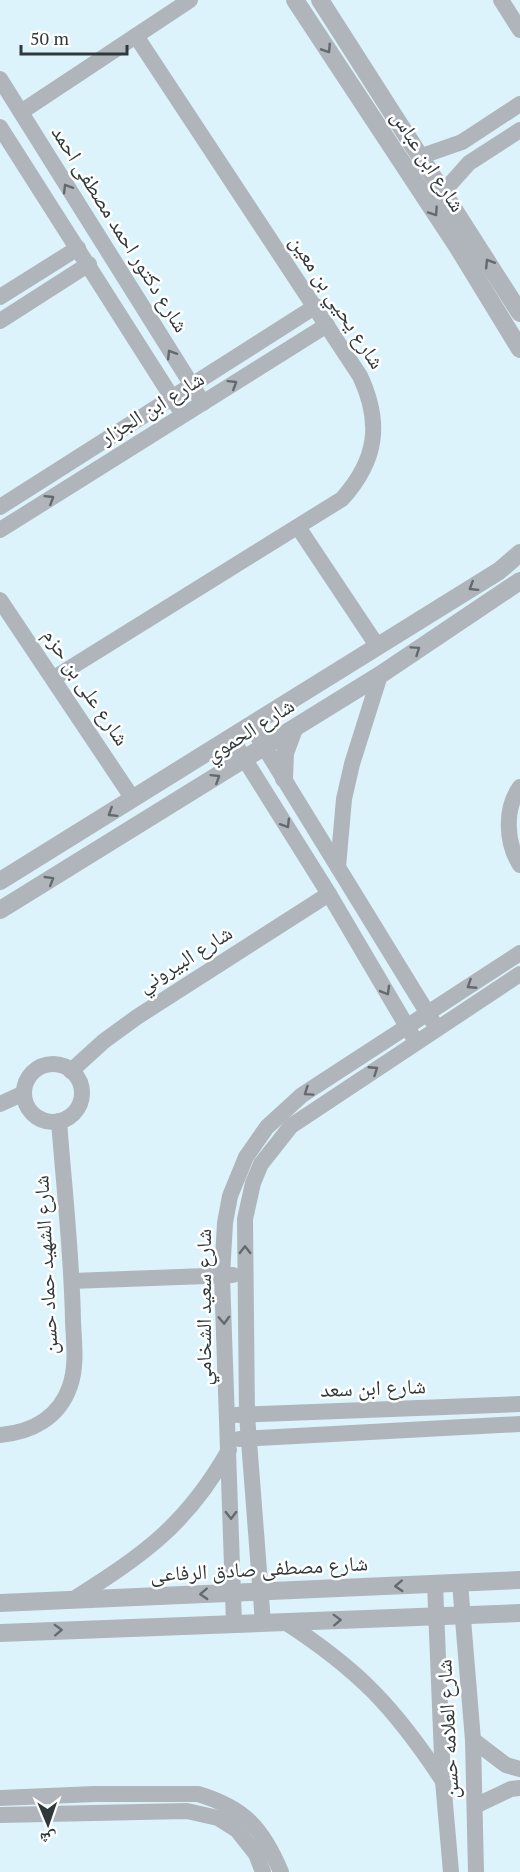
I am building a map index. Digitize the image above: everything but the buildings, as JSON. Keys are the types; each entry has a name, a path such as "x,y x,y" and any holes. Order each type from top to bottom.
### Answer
{"street":[{"path":"21,112 190,0"},
{"name":"شارع ابن عباس","path":"295,0 457,246 520,349"},
{"name":"شارع ابن عباس","path":"320,0 422,156 520,313"},
{"path":"501,0 520,30"},
{"name":"شارع يحيي بن معين","path":"54,678 342,499 355,484 366,465 373,442 374,419 369,397 360,375 136,36"},
{"name":"شارع دكتور احمد مصطفى احمد","path":"0,79 203,403"},
{"path":"422,156 462,142 520,104"},
{"path":"0,127 183,415"},
{"path":"444,191 469,163 520,130"},
{"path":"0,297 78,249"},
{"path":"0,321 89,264"},
{"name":"شارع ابن الجزار","path":"0,507 315,306"},
{"name":"شارع ابن الجزار","path":"0,530 327,325"},
{"path":"298,527 378,646"},
{"name":"شارع الحموي","path":"0,880 252,727 499,571 520,553"},
{"name":"شارع الحموي","path":"7,906 380,675 520,581"},
{"name":"شارع على بن حزم","path":"0,600 133,800"},
{"path":"338,867 346,788 380,675"},
{"path":"252,727 432,1021"},
{"path":"284,779 285,753 294,729"},
{"path":"232,739 330,894 416,1042"},
{"path":"520,787 509,813 510,838 520,865"},
{"path":"0,880 7,906"},
{"name":"شارع البيروني","path":"71,1071 104,1041 137,1017 330,894"},
{"name":"شارع سعيد الشخامي","path":"263,1623 248,1438 245,1275 248,1201 261,1164 277,1140 313,1109 416,1042 432,1021 520,953"},
{"name":"شارع سعيد الشخامي","path":"234,1624 222,1276 225,1223 230,1196 246,1157 267,1127 302,1095 407,1027 432,1021 520,974"},
{"path":"0,1104 24,1093 32,1074 44,1065 58,1065 71,1071 81,1089 80,1103 71,1115 58,1121 44,1120 32,1113 24,1093"},
{"name":"شارع الشهيد حماد حسن","path":"0,1436 35,1428 51,1417 69,1388 74,1370 72,1281 58,1121"},
{"path":"72,1281 245,1275"},
{"path":"513,1405 513,1424"},
{"name":"شارع ابن سعد","path":"228,1416 513,1405"},
{"name":"شارع ابن سعد","path":"229,1445 248,1438 513,1424"},
{"path":"72,1600 132,1562 158,1541 204,1492 229,1445"},
{"name":"شارع مصطفى صادق الرفاعى","path":"0,1604 520,1580"},
{"name":"شارع العلامه حسن","path":"460,1583 473,1740 476,1872"},
{"name":"شارع العلامه حسن","path":"435,1584 443,1781 451,1872"},
{"path":"0,1633 520,1613"},
{"path":"285,1622 338,1657 386,1702 443,1781"},
{"path":"473,1740 506,1765 520,1769"},
{"path":"475,1806 511,1789 520,1788"},
{"path":"0,1798 150,1793 198,1794 214,1799 248,1817 262,1833 281,1872"},
{"path":"32,1796 34,1814"},
{"path":"0,1815 166,1810 212,1817 237,1830 256,1854 263,1872"}]}
